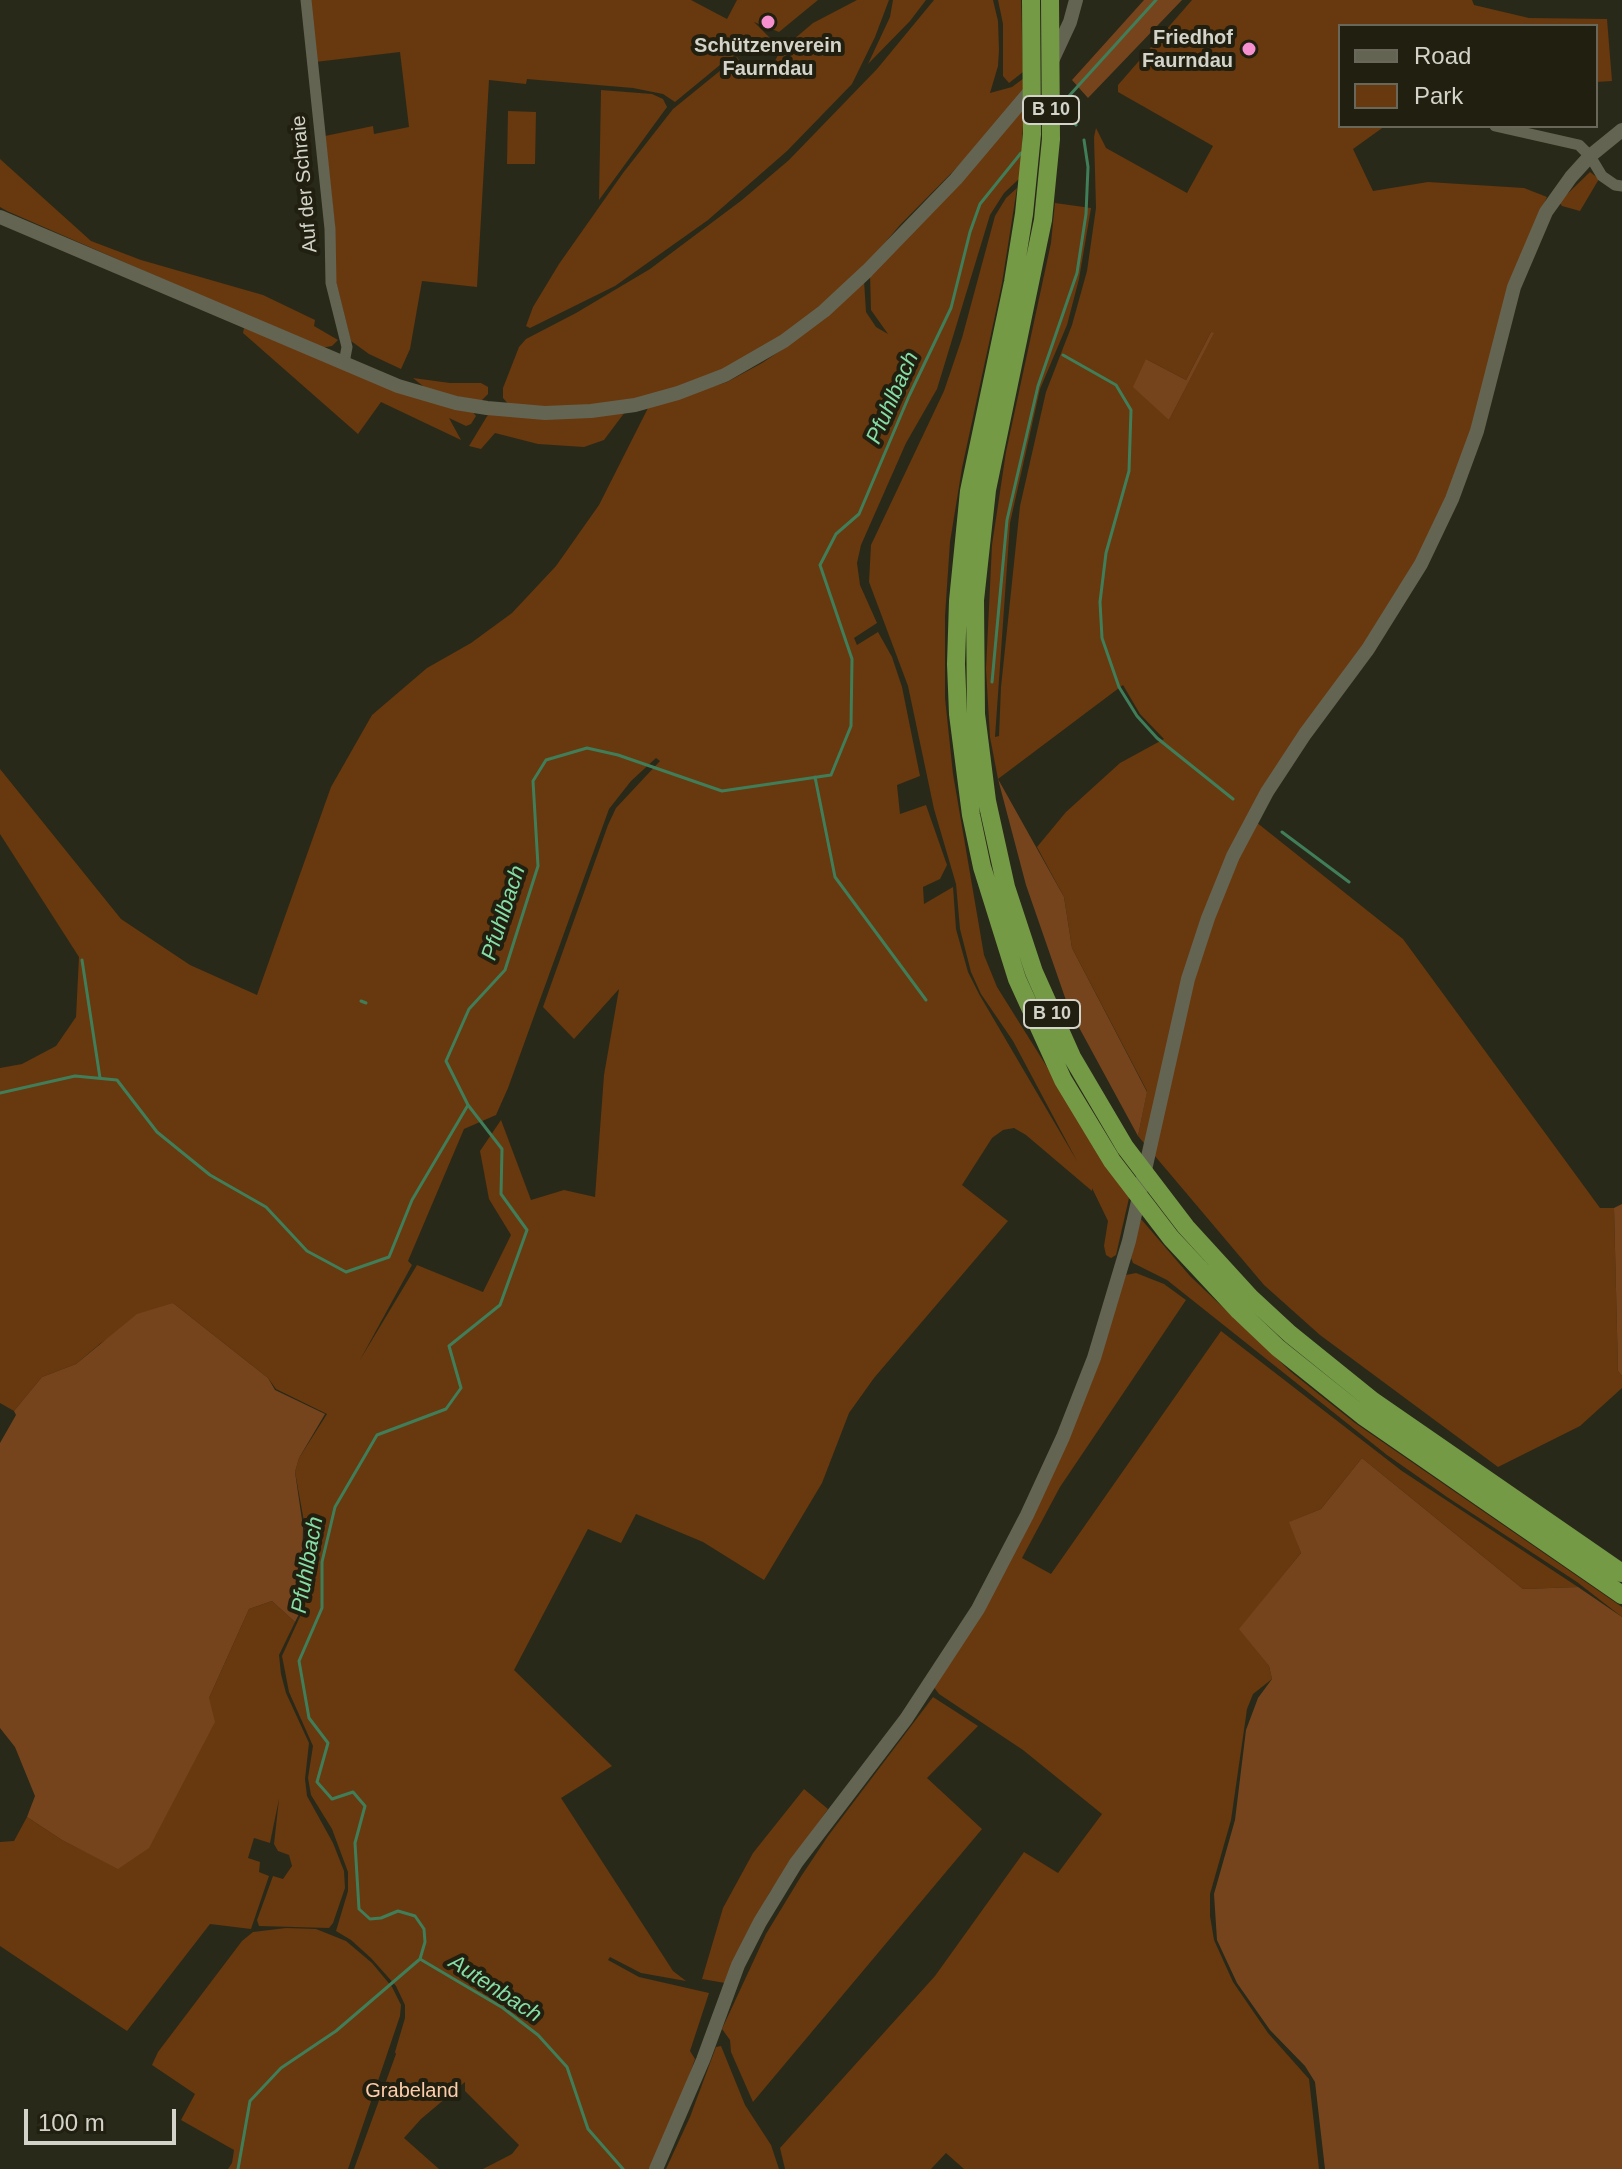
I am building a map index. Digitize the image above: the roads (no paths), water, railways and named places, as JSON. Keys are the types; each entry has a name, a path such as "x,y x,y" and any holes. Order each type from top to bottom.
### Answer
{"highway":[{"name":"B 10","path":"1031,0 1032,134 1024,214 1013,282 969,491 958,601 956,664 963,761 982,867 1017,979 1041,1035 1091,1129 1135,1194 1239,1311 1297,1364 1363,1416 1622,1595"},
{"name":"B 10","path":"1050,0 1051,139 1043,220 987,490 975,600 974,662 981,761 995,843 1017,924 1053,1017 1097,1103 1132,1157 1186,1227 1250,1297 1299,1342 1373,1401 1622,1573"}],"street":[{"name":"Auf der Schraie","path":"306,0 330,229 331,283 347,347 344,363"},
{"path":"0,217 398,386 456,403 545,413 635,405 725,375 784,341 824,311 956,179 1016,112 1049,66 1070,22 1076,0"},
{"path":"1504,128 1579,145 1602,176 1622,186"},
{"path":"656,2169 703,2060 738,1965 760,1922 796,1863 906,1719 978,1609 1027,1515 1063,1437 1094,1358 1129,1241 1188,979 1233,856 1275,780 1368,649 1421,564 1452,499 1477,431 1514,287 1546,212 1590,156 1622,130"}],"waterway":[{"name":"Pfuhlbach","path":"1059,107 1156,0"},
{"path":"1064,102 1076,125"},
{"path":"992,682 1007,520 1038,386 1077,273 1086,214 1088,167 1084,140"},
{"name":"Pfuhlbach","path":"238,2169 250,2101 281,2068 336,2031 420,1959 425,1942 424,1929 415,1916 398,1911 370,1919 359,1909 355,1843 365,1806 353,1792 332,1799 317,1782 328,1743 309,1718 299,1661 322,1608 322,1562 335,1507 377,1435 446,1409 461,1388 449,1346 500,1305 527,1230 501,1194 502,1149 468,1105 446,1061 469,1009 505,970 538,866 533,781 546,760 587,748 618,755 722,791 831,775 851,726 852,659 820,565 836,534 859,514 909,396 951,308 980,204 1021,153"},
{"path":"1063,355 1116,385 1131,410 1129,471 1106,553 1100,602 1102,638 1119,687 1137,716 1157,738 1233,799"},
{"path":"815,777 835,877 926,1000"},
{"path":"1282,832 1349,882"},
{"path":"82,960 100,1078"},
{"path":"361,1001 366,1003"},
{"path":"0,1093 75,1076 117,1080 157,1132 210,1175 266,1207 307,1251 346,1272 389,1257 412,1200 468,1105"},
{"name":"Autenbach","path":"420,1959 503,2008 538,2035 567,2067 588,2129 623,2169"}],"place":[{"name":"Schützenverein Faurndau","path":"768,22"},
{"name":"Friedhof Faurndau","path":"1249,49"}],"park label":[{"name":"Grabeland","path":"412,2091"}]}
